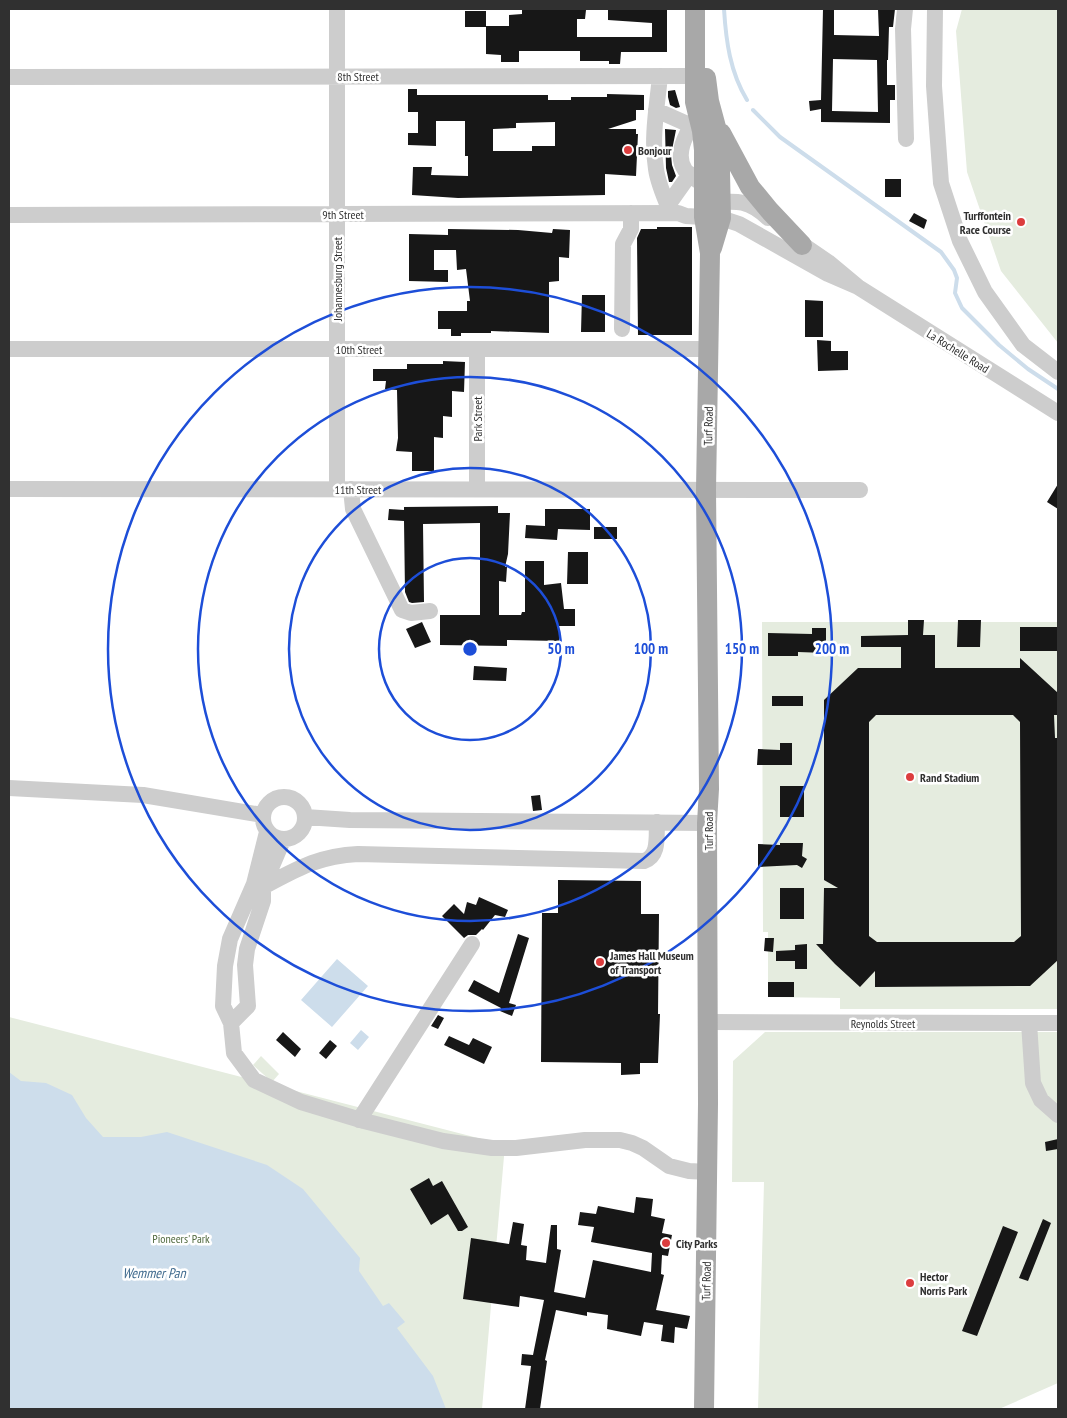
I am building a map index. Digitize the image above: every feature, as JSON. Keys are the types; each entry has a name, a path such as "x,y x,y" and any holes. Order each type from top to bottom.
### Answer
{"main road":[{"name":"Turf Road","path":"695,9 700,76 716,127 720,157 707,200"},
{"name":"Turf Road","path":"704,1409 708,1022 706,490 710,253 704,150 694,120 707,9"},
{"path":"716,127 750,187 802,245"}],"street":[{"name":"Johannesburg Street","path":"337,9 337,349 344,489 402,610 411,613 430,611"},
{"path":"905,9 903,29 906,139"},
{"path":"935,9 934,86 941,183 960,241 985,292 1024,346 1058,372"},
{"path":"660,76 654,132 656,170 662,192 672,210 707,200"},
{"name":"8th Street","path":"9,77 700,76"},
{"path":"656,110 694,120"},
{"name":"9th Street","path":"9,215 631,213 672,210 686,216 707,200"},
{"name":"La Rochelle Road","path":"707,200 742,201 750,204 802,245 828,262 858,287 1058,413"},
{"name":"La Rochelle Road","path":"707,200 752,230 828,274 858,287"},
{"path":"622,329 623,244 630,229 631,213"},
{"name":"10th Street","path":"9,349 709,349"},
{"name":"Park Street","path":"477,349 477,489"},
{"name":"11th Street","path":"9,489 860,490"},
{"path":"9,788 144,795 262,815"},
{"path":"284,797 290,798 300,805 305,817 299,833 294,837 283,840 267,832 262,821 262,815 264,809 272,800 284,797"},
{"path":"305,817 376,820 707,823"},
{"path":"258,886 315,861 335,856 358,854 644,861 653,856 655,850 657,822"},
{"path":"232,1023 248,1006 245,965 246,949 263,901 258,886 267,832"},
{"path":"283,840 233,929 227,954 223,1006 232,1023 234,1053 254,1080 301,1102 359,1120 443,1141 492,1148 516,1148 585,1140 620,1140 638,1145 669,1166 684,1170 707,1172"},
{"path":"359,1120 472,944"},
{"name":"Reynolds Street","path":"708,1022 1058,1023"},
{"path":"1029,1023 1033,1083 1041,1100 1058,1115"}],"green space":[{"name":"Turffontein Race Course","path":"962,9 1058,9 1058,343 1001,271 967,172 956,31"},
{"name":"Rand Stadium","path":"762,622 1058,622 1058,1009 840,1009 840,998 768,997 768,932 763,932"},
{"name":"Wemmer Pan","path":"9,1017 505,1145 482,1409 9,1409"},
{"name":"Hector Norris Park","path":"765,1032 1058,1032 1058,1383 999,1409 758,1409 764,1182 732,1182 733,1061"},
{"path":"261,1056 279,1074 272,1082 253,1065"}],"water":[{"path":"337,959 368,986 332,1027 301,1000"},
{"path":"361,1030 369,1037 358,1050 350,1043"},
{"name":"Wemmer Pan","path":"9,1072 21,1081 46,1083 72,1095 86,1118 103,1137 141,1137 167,1132 267,1165 303,1189 360,1258 359,1271 383,1306 389,1303 405,1322 397,1328 433,1376 446,1409 9,1409"}],"building":[{"path":"522,9 586,10 585,19 577,19 577,37 652,37 652,23 608,20 608,9 667,9 667,52 621,52 620,64 609,64 609,61 580,61 580,51 519,51 519,62 501,62 501,55 486,54 486,27 465,27 465,11 486,11 486,26 509,26 509,15 522,14"},
{"path":"823,9 834,9 834,35 879,36 878,9 895,9 893,27 889,27 887,60 887,85 895,85 895,100 890,100 890,123 821,122 821,109 810,111 809,101 821,100","holes":["833,59 877,60 878,112 832,111"]},
{"path":"408,89 417,89 417,95 548,95 548,100 571,100 571,97 607,97 607,94 644,95 644,110 636,110 636,120 608,129 636,129 636,134 638,134 636,176 605,174 605,195 458,198 412,195 413,167 432,167 431,175 468,176 468,156 465,156 465,121 436,121 436,146 408,145 408,133 418,133 418,112 408,112","holes":["555,122 555,146 532,146 532,151 493,151 493,129 516,128 516,123"]},
{"path":"675,90 680,107 676,108 670,105 668,97 668,91"},
{"path":"665,129 676,130 671,155 676,176 672,182 669,182 666,168"},
{"path":"885,179 901,179 901,197 885,197"},
{"path":"914,213 927,220 924,229 909,221"},
{"path":"657,227 692,227 692,335 638,335 637,238 641,229 657,229"},
{"path":"448,229 518,230 552,233 553,229 570,230 569,258 559,257 559,281 549,282 549,333 491,331 491,333 461,333 461,336 451,336 451,329 438,329 438,311 467,311 467,301 470,301 466,269 457,270 456,250 434,250 434,270 448,270 448,282 409,281 409,234 448,235"},
{"path":"582,295 605,295 605,332 581,332"},
{"path":"805,300 823,301 823,337 805,337"},
{"path":"817,340 831,341 831,351 848,351 848,370 818,371"},
{"path":"443,361 465,362 464,392 452,391 452,417 443,416 443,438 434,437 434,471 412,471 412,452 396,451 398,438 397,390 385,389 386,381 373,381 373,369 407,369 407,364 443,364"},
{"path":"1058,484 1058,509 1047,502"},
{"path":"498,506 498,513 510,513 508,554 505,567 507,567 506,582 499,581 499,615 521,615 522,612 525,612 525,561 544,561 544,585 561,583 564,609 575,609 575,626 559,626 559,641 507,640 507,646 440,645 440,615 480,615 480,523 423,524 424,602 412,603 409,602 405,592 404,521 388,520 389,509 404,510 404,507"},
{"path":"545,509 590,509 590,530 558,529 557,540 525,538 526,525 545,526"},
{"path":"594,527 617,527 617,539 594,539"},
{"path":"568,552 588,552 588,584 567,584"},
{"path":"908,620 924,620 923,635 935,635 935,668 1020,668 1020,658 1058,693 1058,715 1054,715 1055,738 1058,738 1058,960 1030,986 875,987 875,971 860,987 816,944 823,944 824,888 838,888 824,880 824,700 858,668 901,668 901,647 861,647 861,636 908,635","holes":["876,715 1013,715 1020,722 1021,936 1014,942 877,942 869,936 869,722"]},
{"path":"958,620 981,620 980,647 957,647"},
{"path":"422,622 431,642 415,648 406,629"},
{"path":"1020,627 1057,627 1058,651 1020,651"},
{"path":"812,628 826,628 826,653 798,652 798,656 768,656 768,633 812,634"},
{"path":"474,666 507,668 506,681 473,680"},
{"path":"772,696 803,696 803,706 772,706"},
{"path":"780,743 792,743 792,765 757,765 758,749 780,750"},
{"path":"780,786 804,786 804,817 780,817"},
{"path":"540,795 542,810 533,811 531,796"},
{"path":"780,843 803,843 802,856 807,859 802,868 797,865 758,867 758,844 780,845"},
{"path":"558,880 641,881 641,914 659,914 658,1014 660,1014 658,1063 640,1063 640,1074 621,1075 621,1063 541,1062 542,913 558,913"},
{"path":"780,888 804,888 804,919 780,919"},
{"path":"479,897 508,910 505,917 495,915 483,930 476,935 468,935 464,938 442,916 454,904 464,914 467,902 476,905"},
{"path":"518,934 529,938 509,1003 516,1005 512,1016 500,1011 501,1008 468,991 474,980 499,993"},
{"path":"765,938 774,938 773,952 764,951"},
{"path":"807,944 807,969 795,969 795,961 776,961 776,951 795,950 795,945"},
{"path":"768,982 794,982 794,997 768,997"},
{"path":"438,1015 444,1018 438,1029 431,1026"},
{"path":"283,1032 301,1049 295,1057 276,1040"},
{"path":"449,1036 469,1045 473,1038 492,1047 484,1064 444,1045"},
{"path":"330,1040 337,1046 326,1059 319,1053"},
{"path":"1058,1139 1058,1149 1046,1151 1045,1142"},
{"path":"429,1178 433,1186 442,1181 468,1227 458,1231 448,1214 431,1225 410,1189"},
{"path":"636,1197 653,1199 651,1216 665,1219 662,1233 672,1235 668,1256 662,1255 661,1274 664,1275 656,1310 690,1316 687,1329 675,1327 674,1343 661,1341 663,1325 644,1322 641,1336 607,1329 608,1315 587,1312 587,1316 556,1310 545,1360 547,1361 540,1409 525,1409 531,1366 521,1365 522,1354 533,1355 544,1300 520,1296 519,1307 463,1299 471,1238 509,1244 513,1222 524,1224 521,1245 527,1246 526,1260 546,1263 551,1225 557,1225 557,1249 561,1250 554,1292 585,1298 593,1260 651,1272 652,1253 591,1242 594,1227 578,1225 580,1212 596,1214 598,1206 634,1213"},
{"path":"1043,1219 1051,1223 1028,1281 1019,1278"},
{"path":"1003,1226 1018,1232 977,1336 962,1331"}],"waterway":[{"path":"724,9 730,56 741,89 747,100"},
{"path":"753,110 780,137 941,252 954,270 957,278 955,293 962,308 999,345 1028,369 1058,389"}],"place":[{"name":"Bonjour","path":"628,150"},
{"name":"Turffontein Race Course","path":"1021,222"},
{"name":"Rand Stadium","path":"910,777"},
{"name":"James Hall Museum of Transport","path":"600,962"},
{"name":"City Parks","path":"666,1243"},
{"name":"Hector Norris Park","path":"910,1283"}],"park label":[{"name":"Pioneers' Park","path":"181,1238"}]}
